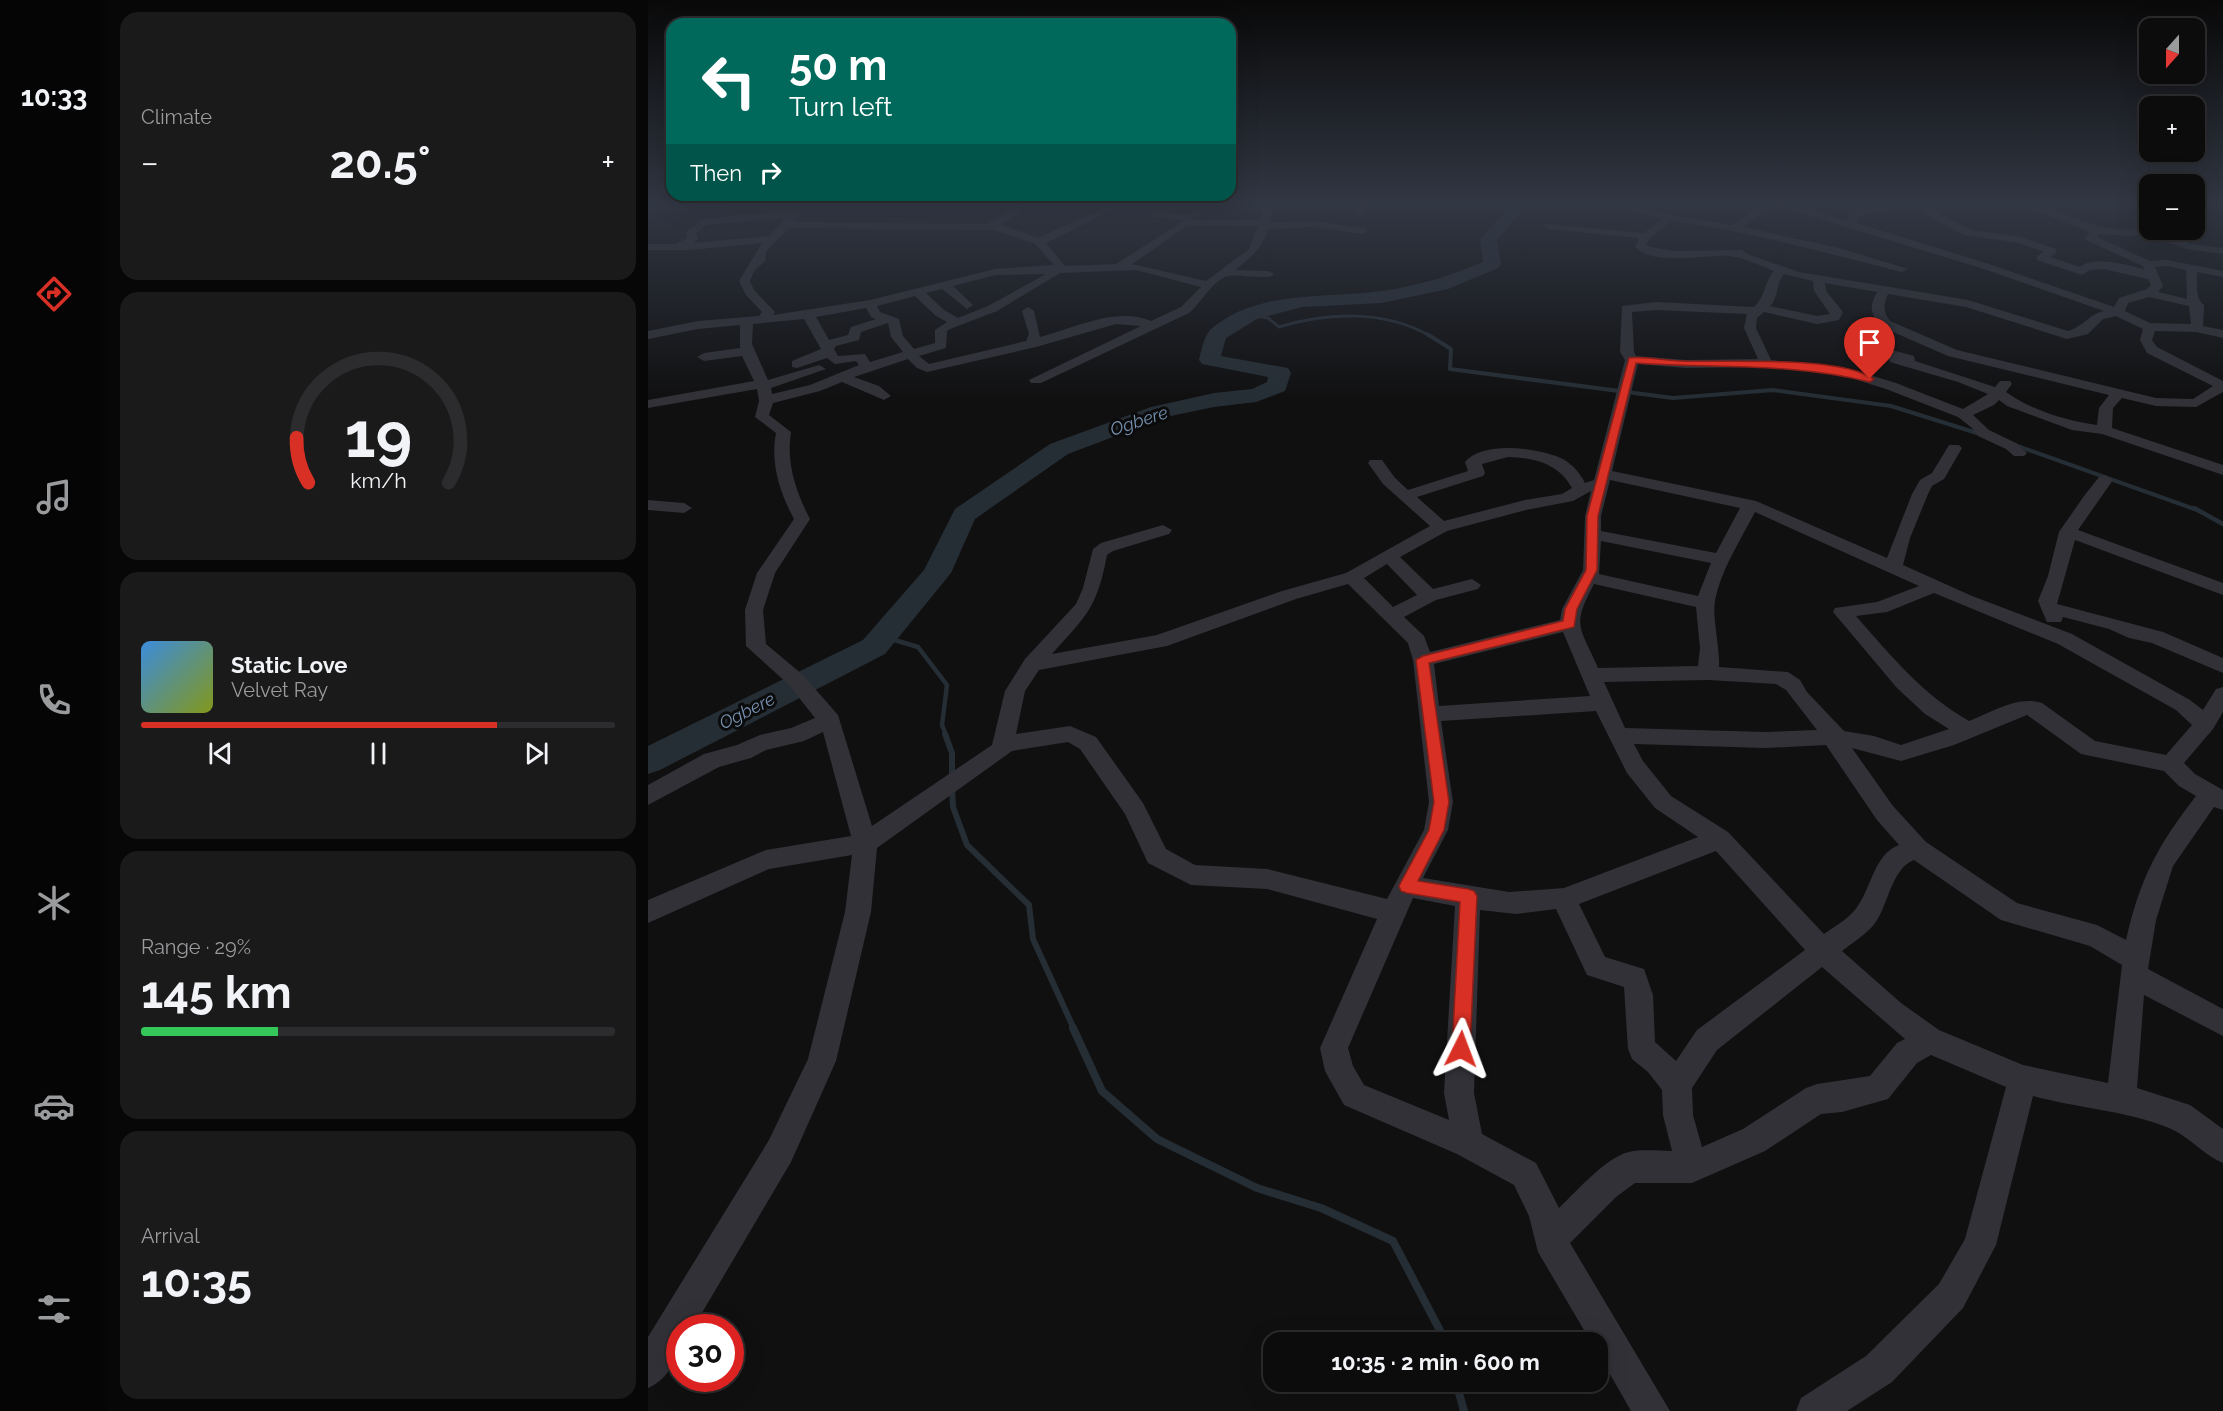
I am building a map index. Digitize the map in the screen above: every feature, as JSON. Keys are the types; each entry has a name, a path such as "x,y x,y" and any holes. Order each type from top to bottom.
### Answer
{"street":[{"path":"648,1370 780,1151 822,1060 858,912 865,843 830,720 802,685 756,646 754,610 766,573 802,519 795,508 785,474 781,442 784,432 762,417 761,385 747,351 743,333 754,320 769,312 743,284 745,271 749,268"},
{"path":"648,335 698,325 808,314 870,304 995,272 1102,268"},
{"path":"1129,268 1151,270 1208,285"},
{"path":"1036,380 1185,310 1208,285 1232,268"},
{"path":"1776,268 1819,279 1968,304 2067,335 2084,331 2099,316 2118,312"},
{"path":"1863,268 1870,287"},
{"path":"1898,268 1902,269 1878,302 1878,314 1886,324 1953,353 2015,370 2032,370 2156,402 2196,403 2223,386 2152,350 2146,340 2150,328 2148,327"},
{"path":"1989,268 2118,312 2148,327 2196,328 2223,334"},
{"path":"2014,276 2013,272 2023,268"},
{"path":"2062,268 2079,280"},
{"path":"2062,292 2079,280 2086,268"},
{"path":"2113,268 2143,272 2154,284 2198,305"},
{"path":"2149,268 2154,284"},
{"path":"2188,268 2183,286 2198,305 2199,318 2196,328"},
{"path":"2192,268 2223,274"},
{"path":"648,404 761,385 863,362 911,356 941,345 941,330 1003,305 1017,293 1047,280 1057,270"},
{"path":"1766,363 1750,328 1758,309 1769,300 1775,277 1782,270"},
{"path":"1225,273 1268,274"},
{"path":"1819,279 1820,291 1837,312 1835,317 1817,320 1758,309 1656,306 1626,309 1627,352 1632,360 1593,516 1592,570 1571,609 1569,624 1618,736 1635,767 1663,802 1720,839 1754,879 1824,952 1891,1012 1929,1040 2023,1079 2179,1116 2223,1148"},
{"path":"2118,312 2123,301 2154,284 2183,286"},
{"path":"945,286 966,305"},
{"path":"919,293 940,313 957,322"},
{"path":"870,304 875,314 895,322 897,337 907,345 911,356 927,368 1031,344 1114,320 1139,320 1152,326"},
{"path":"1028,311 1035,334 1031,344"},
{"path":"808,314 810,323 820,333 827,351 835,360 863,362"},
{"path":"797,364 816,359 827,351 831,343 854,338 855,330 889,319"},
{"path":"1886,324 1866,326 1850,337 1864,346 1998,393 2012,403 2059,421 2077,427 2104,430 2223,470"},
{"path":"704,357 747,351"},
{"path":"1897,357 1935,361 1953,353"},
{"path":"1870,379 1897,357"},
{"path":"1632,360 1686,364 1766,363 1842,371 1870,379 1963,414 1978,425 1983,433 2011,446 2019,453"},
{"path":"648,393 761,385 796,394 844,376 863,362"},
{"path":"1963,414 1978,409 1998,393 2015,370"},
{"path":"844,376 848,381 876,387 885,396"},
{"path":"2104,430 2106,408 2119,392"},
{"path":"1893,567 1901,538 1920,494 1926,483 1938,476 1954,448"},
{"path":"1405,496 1477,473 1473,462 1480,457 1509,452 1556,461 1569,471 1581,489"},
{"path":"1376,463 1405,496 1442,528"},
{"path":"1032,664 1160,641 1290,595 1352,577 1442,528 1525,505 1567,498 1603,479 1750,505 1782,517 1936,586 2065,639 2183,705 2205,724"},
{"path":"2065,639 2056,630 2047,601 2055,588 2068,532 2080,511 2105,480"},
{"path":"648,505 684,508"},
{"path":"1708,673 1710,648 1705,603 1750,505"},
{"path":"648,912 766,860 865,843 1002,749 1015,691 1032,664 1084,606 1092,588 1099,553 1107,547 1163,530"},
{"path":"2068,532 2223,589"},
{"path":"1592,534 1723,560"},
{"path":"1389,556 1429,596"},
{"path":"1352,577 1417,641 1423,660 1441,802 1436,830 1400,899 1334,1048 1340,1071 1354,1095 1468,1143 1525,1174 1545,1214 1550,1240 1652,1411"},
{"path":"1588,577 1705,603"},
{"path":"1392,615 1429,596 1472,585"},
{"path":"1936,586 1880,608 1842,612 1904,683 1932,709 1968,730"},
{"path":"2051,608 2116,625 2136,634 2156,637 2223,666"},
{"path":"1423,660 1569,624"},
{"path":"1592,675 1708,673 1782,677 1793,685 1800,697 1836,739 1885,813 1917,849 2010,912 2097,936 2136,968 2223,1023"},
{"path":"2171,764 2205,724 2223,694"},
{"path":"1429,714 1604,703"},
{"path":"1618,736 1766,740 1836,739 1874,744 1901,753 1914,751 2025,707 2035,708 2089,748 2171,764 2187,780 2216,797 2161,865 2147,906 2136,968 2121,1101"},
{"path":"648,796 712,760 743,752 760,743 796,735 830,720"},
{"path":"1003,744 1070,734 1088,743 1135,809 1157,856 1191,875 1267,879 1400,899 1468,896 1508,903 1531,902 1556,897 1564,899 1720,839"},
{"path":"1692,1167 1678,1115 1677,1085 1707,1040 1756,1005 1864,918 1900,855 1917,849"},
{"path":"1468,896 1459,1093 1468,1143"},
{"path":"1564,899 1596,966 1634,978 1641,993 1638,1029 1642,1049 1658,1062 1677,1085"},
{"path":"1550,1240 1605,1186 1629,1167 1692,1167 1754,1140 1817,1098 1842,1097 1878,1089 1907,1053 1929,1040"},
{"path":"1814,1411 1879,1369 1951,1296 1980,1245 2023,1079"}],"waterway":[{"name":"Ogbere","path":"648,761 874,647 937,573 964,515 1059,449 1159,412 1214,400 1256,395 1277,386 1280,373 1209,360 1217,335 1250,315 1301,301 1381,297 1448,284 1484,268"},
{"path":"1250,315 1268,318 1279,327 1336,316 1376,318 1395,322 1430,336"},
{"path":"1427,334 1451,349 1450,369 1673,398 1773,390 1891,406 1980,434"},
{"path":"2012,444 2197,510"},
{"path":"2194,508 2223,524"},
{"path":"874,647 891,639 918,647 947,685 942,725 946,735"},
{"path":"945,734 952,753 952,777"},
{"path":"952,787 953,807 967,845 1029,905 1033,939 1074,1029"},
{"path":"1073,1028 1102,1091 1157,1139 1257,1188 1321,1208 1393,1241 1441,1332"},
{"path":"1459,1392 1464,1411"}],"route":[{"path":"1461,1049 1468,896 1407,886 1436,830 1441,802 1423,660 1569,624 1571,609 1592,570 1593,516 1632,360 1686,364 1766,363 1842,371 1870,379"}]}
